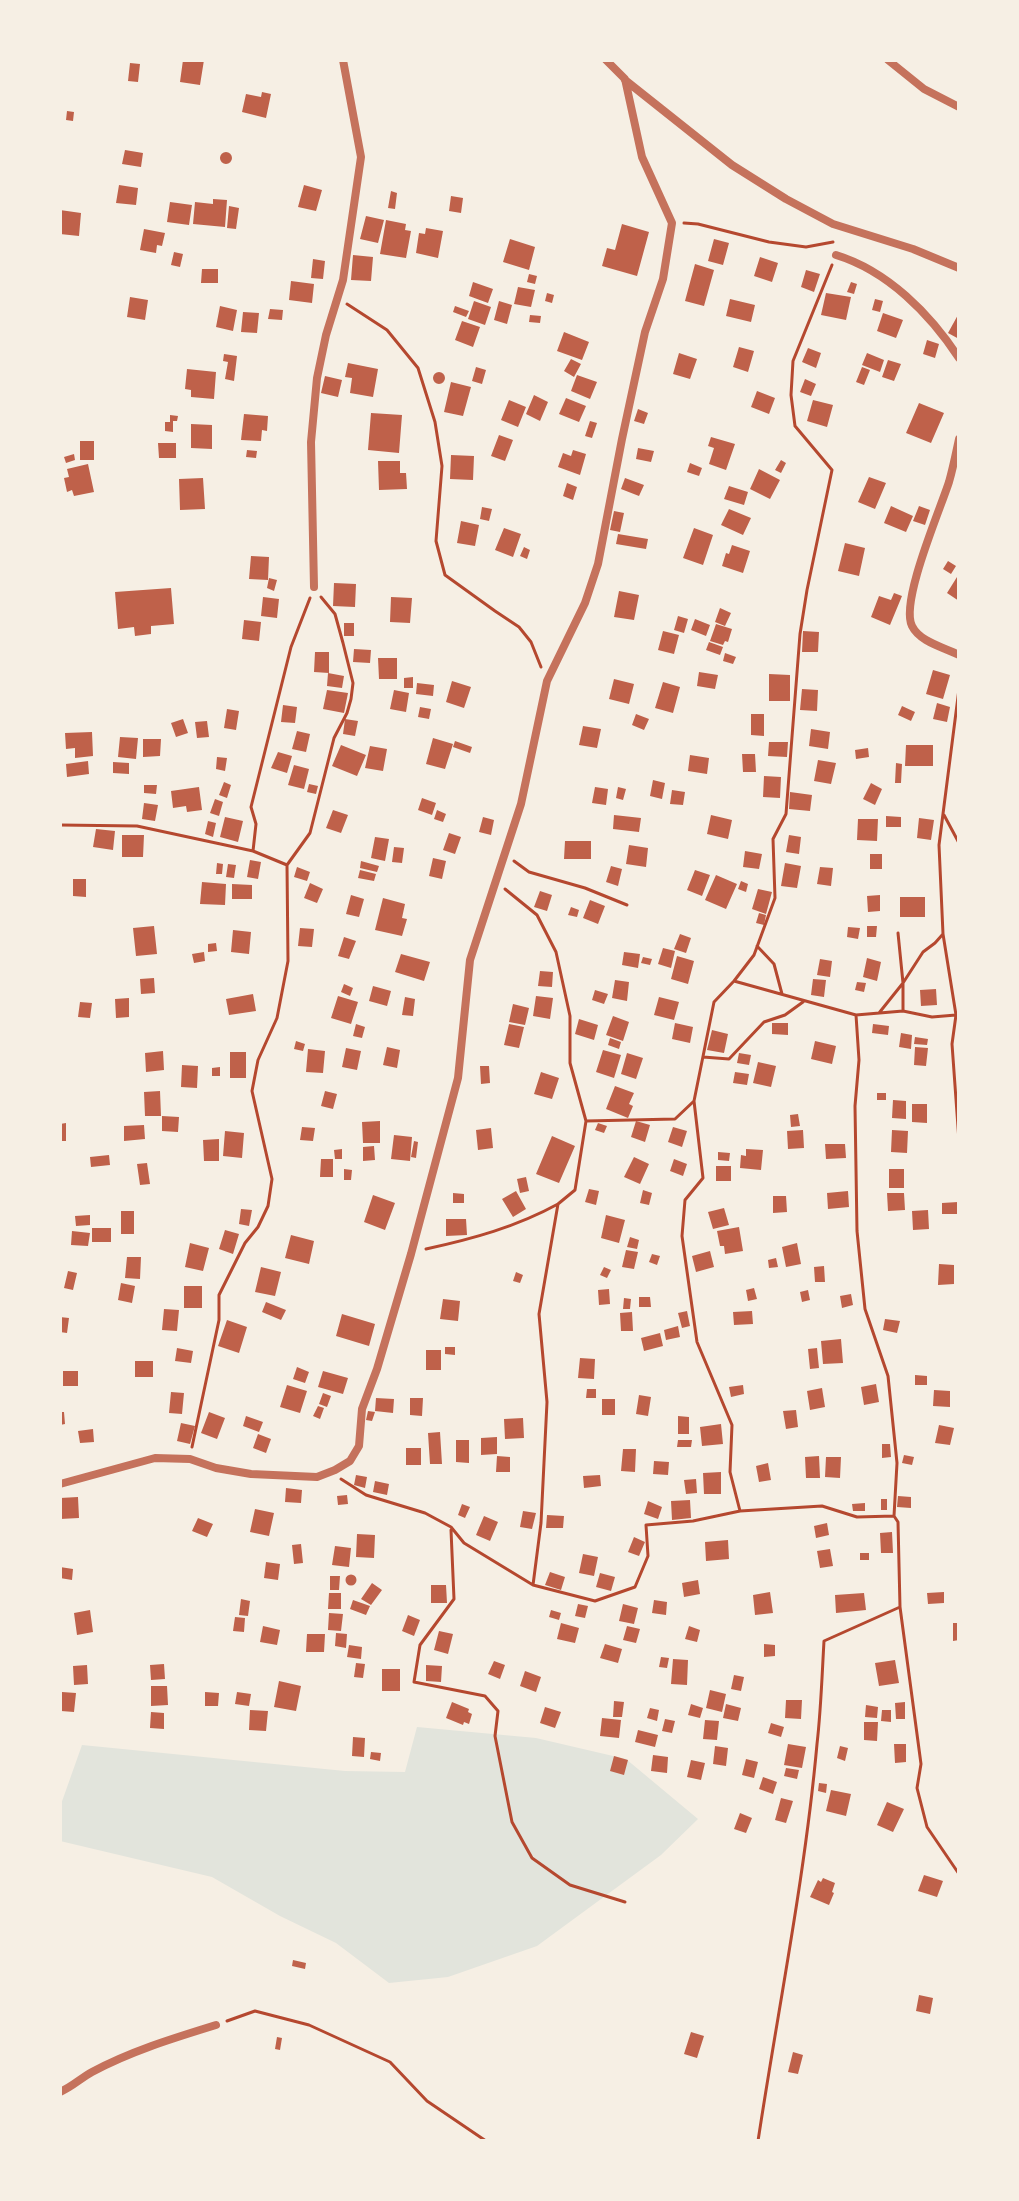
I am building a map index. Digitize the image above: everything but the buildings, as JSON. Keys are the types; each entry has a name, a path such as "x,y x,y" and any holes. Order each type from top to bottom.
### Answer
{"street":[{"path":"314,587 311,442 317,378 343,280 361,157 343,60"},
{"path":"606,60 625,79 732,165 786,199 833,224 913,249 959,268"},
{"path":"888,60 924,89 959,107"},
{"path":"60,1484 155,1458 190,1459 216,1468 251,1474 317,1477 350,1461 359,1446 362,1409 411,1254 458,1078 470,960 521,804 547,681 585,603 598,564 645,332 663,279 672,223 642,157 625,79"},
{"path":"836,255 863,266 914,303 959,358"},
{"path":"959,439 950,479 922,558 908,611 911,625 919,636 959,655"},
{"path":"60,2092 91,2073 170,2039 216,2025"}],"path":[{"path":"672,223 698,224 769,242 806,247 835,241 833,224"},
{"path":"740,1511 730,1472 732,1425 697,1342 682,1236 685,1200 703,1178 694,1101 714,1002 754,955 775,898 773,839 786,814 800,634 832,470 795,426 791,395 793,361 836,255"},
{"path":"337,298 387,330 418,368 435,422 442,466 436,541 445,575 519,627 531,642 547,681"},
{"path":"253,851 256,824 251,807 291,647 314,587"},
{"path":"190,1459 219,1320 219,1295 268,1206 272,1179 252,1091 258,1060 277,1018 288,961 287,865 310,833 334,738 347,713 353,683 335,614 314,587"},
{"path":"959,689 939,845 943,934 956,1015 952,1044 959,1141"},
{"path":"943,813 959,843"},
{"path":"60,825 137,826 253,851 287,865"},
{"path":"504,855 529,872 585,888 627,905"},
{"path":"411,1254 481,1236 537,1216 575,1190 586,1121 570,1063 570,1016 556,952 537,915 496,882"},
{"path":"898,933 903,1011"},
{"path":"879,1013 923,952 943,934"},
{"path":"757,946 774,964 783,995"},
{"path":"734,981 856,1015 903,1011 932,1017 956,1015"},
{"path":"703,1057 729,1059 764,1022 785,1015 804,1001"},
{"path":"856,1015 859,1060 855,1106 857,1231 865,1309 888,1376 897,1463 894,1516 898,1522 900,1607 921,1764 917,1788 927,1827 959,1874"},
{"path":"586,1121 675,1119 694,1101"},
{"path":"533,1585 541,1523 547,1402 539,1314 558,1204"},
{"path":"335,1470 339,1478 366,1495 425,1513 451,1527 464,1543 533,1585 595,1601 635,1587 648,1556 646,1525 693,1521 740,1511 822,1506 857,1517 894,1516"},
{"path":"451,1527 454,1599 420,1645 414,1682 485,1696 498,1711 495,1736 512,1822 532,1858 570,1885 625,1902"},
{"path":"758,2141 806,1838 818,1743 824,1641 900,1607"},
{"path":"216,2025 255,2011 309,2025 390,2062 427,2101 486,2141"}],"shaded area":[{"path":"417,1727 536,1738 626,1759 698,1819 661,1855 537,1946 448,1977 389,1983 336,1943 280,1916 212,1877 60,1841 60,1807 82,1745 345,1771 405,1772"}]}
